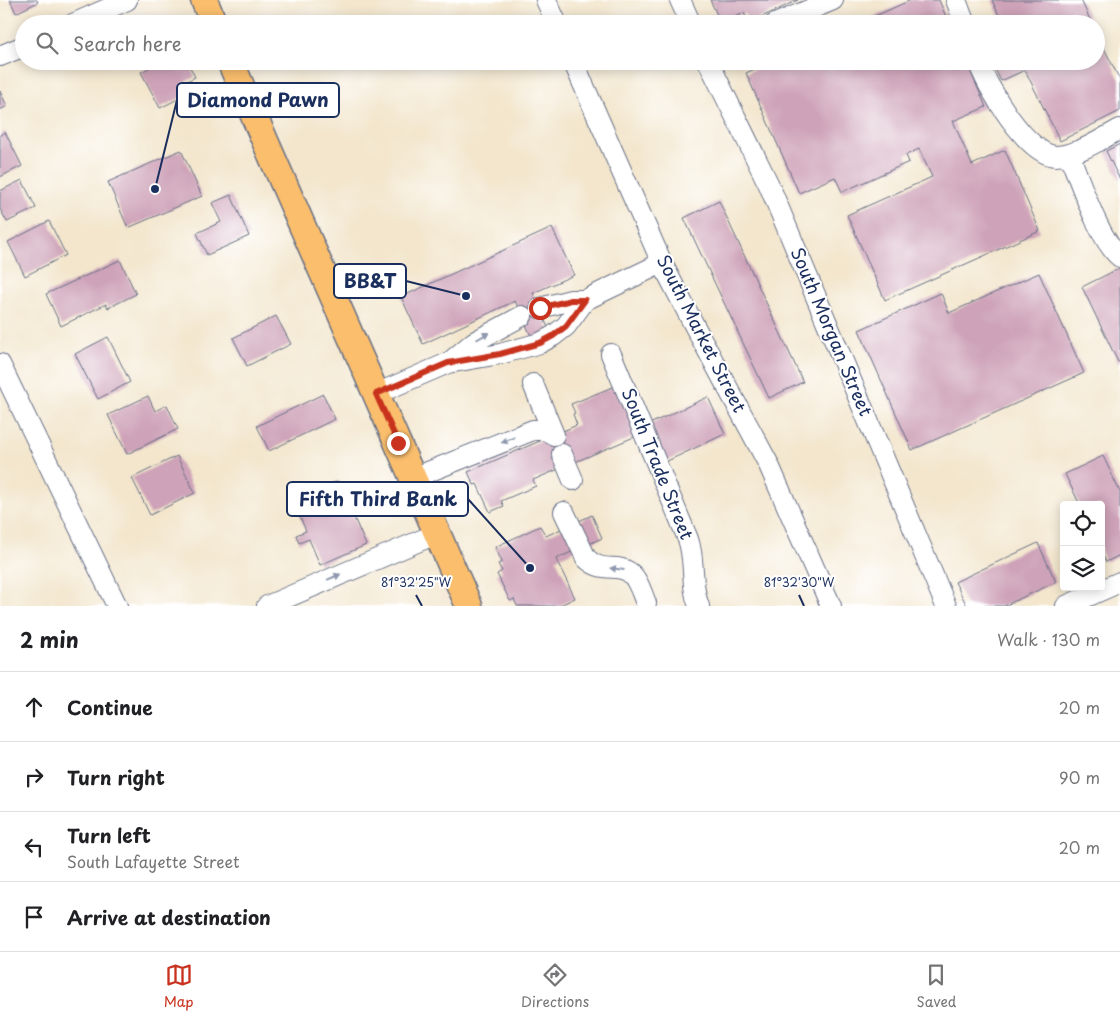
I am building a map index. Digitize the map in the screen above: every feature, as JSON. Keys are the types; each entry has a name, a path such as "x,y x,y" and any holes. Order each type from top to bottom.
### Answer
{"main road":[{"path":"204,0 210,15"},
{"path":"234,70 469,606"}],"street":[{"path":"93,15 127,0"},
{"path":"546,0 553,15"},
{"path":"680,0 687,15"},
{"path":"797,15 833,0"},
{"path":"956,0 962,15"},
{"path":"0,56 15,50"},
{"name":"South Market Street","path":"577,70 662,263 768,463 831,606"},
{"name":"South Morgan Street","path":"712,70 769,185 946,606"},
{"path":"982,70 996,100 1034,147 1054,156 1069,154 1083,149 1120,129"},
{"path":"1069,154 1104,238 1120,257"},
{"path":"448,363 480,338 531,312 571,300 585,300 662,263"},
{"path":"376,394 448,363 500,354 540,343 566,326 585,300"},
{"name":"South Trade Street","path":"611,354 688,540 692,552 693,588 699,606"},
{"path":"0,364 8,400 115,605"},
{"path":"413,478 534,430 545,430 554,435 533,384"},
{"path":"562,454 573,480"},
{"path":"564,512 586,558 591,563 602,568 629,571 634,577 646,603"},
{"path":"267,606 292,601 438,533"},
{"path":"1066,606 1120,582"}],"building":[{"path":"10,0 37,0 38,2 16,13"},
{"path":"710,0 798,0 766,15 745,15 744,13 739,15 717,15"},
{"path":"911,0 939,0 945,15 877,15"},
{"path":"992,0 1081,0 1088,15 999,15"},
{"path":"1105,50 1120,80 1120,111 1060,141 1025,70 1105,70"},
{"path":"145,70 192,70 195,77 183,83 188,94 160,108 141,72"},
{"path":"753,70 970,70 986,107 953,121 972,165 1005,150 1040,231 885,300 847,215 932,177 919,149 906,155 909,162 842,192 835,177 799,193 746,73"},
{"path":"996,70 1025,70 1001,81"},
{"path":"0,91 7,106 0,110"},
{"path":"5,132 22,166 0,177 0,135"},
{"path":"1120,144 1120,180 1106,151"},
{"path":"181,150 202,196 128,228 108,182"},
{"path":"22,180 36,208 7,222 0,209 0,191"},
{"path":"231,195 249,236 207,255 197,233 221,222 212,203"},
{"path":"719,201 803,382 769,398 684,218"},
{"path":"49,221 66,255 25,276 8,242"},
{"path":"552,228 574,275 533,293 550,332 533,340 515,301 423,344 401,297"},
{"path":"120,260 136,294 108,308 106,304 61,326 46,294"},
{"path":"1120,268 1120,361 1118,362 1082,287"},
{"path":"1039,273 1084,373 912,450 859,330 941,293 949,313"},
{"path":"276,316 291,344 247,366 233,338"},
{"path":"108,337 130,382 98,399 75,354"},
{"path":"615,386 641,434 533,480 536,486 501,501 504,506 490,512 477,484 474,485 468,472 577,425 571,404"},
{"path":"323,394 335,419 269,451 257,426"},
{"path":"148,396 155,411 167,405 178,429 127,454 108,415"},
{"path":"708,397 725,434 663,463 645,426"},
{"path":"177,456 195,493 150,515 132,478"},
{"path":"1103,456 1120,492 1120,555 1106,562 1105,560 1105,501 1078,501 1065,474"},
{"path":"338,481 366,545 320,565 309,539 299,543 296,535 306,531 293,501"},
{"path":"592,515 602,538 556,559 575,598 558,606 517,606 514,599 510,601 497,574 502,571 498,564 502,562 495,547 540,526 546,536"},
{"path":"1038,543 1056,582 1004,606 967,606 955,582"}],"place":[{"name":"Diamond Pawn","path":"155,189"},
{"name":"BB&T","path":"466,296"},
{"name":"Fifth Third Bank","path":"530,568"}],"route":[{"path":"398,443 376,394 448,363 500,354 540,343 566,326 585,300 571,300 540,308"}]}
